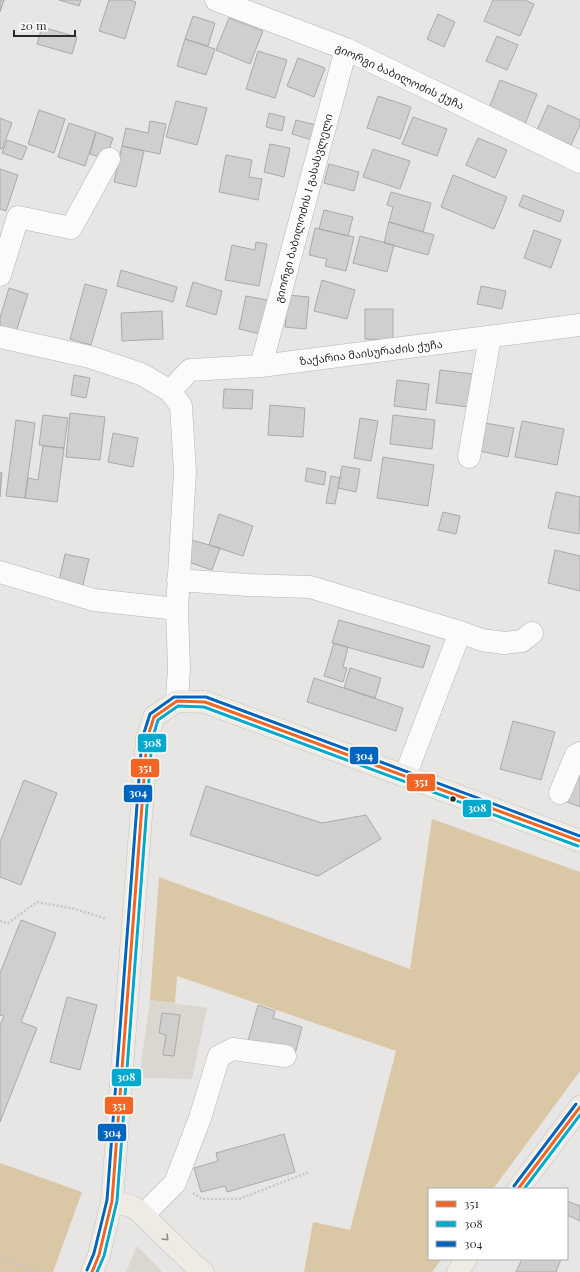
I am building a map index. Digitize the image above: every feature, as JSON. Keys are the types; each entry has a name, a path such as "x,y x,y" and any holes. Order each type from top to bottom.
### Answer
{"main road":[{"path":"92,1272 99,1255 112,1201 147,739 154,717 177,701 205,702 580,841"},
{"path":"519,1188 580,1107"},
{"path":"112,1201 132,1206 138,1210 203,1272"},
{"path":"458,1272 465,1260"}],"street":[{"name":"გიორგი ბაბილოძის ქუჩა","path":"216,0 346,49 580,162"},
{"name":"გიორგი ბაბილოძის I გასასვლელი","path":"261,366 346,49"},
{"path":"0,275 18,217 71,228 109,158"},
{"name":"ზაქარია მაისურაძის ქუჩა","path":"170,391 190,370 261,366 580,325"},
{"path":"0,337 90,357 141,374 170,391 181,406 185,472 178,580 177,609 179,668 177,701"},
{"path":"468,457 490,337"},
{"path":"0,572 94,600 177,609"},
{"path":"178,580 248,585 310,587 482,640 504,643 522,641 532,633"},
{"path":"405,776 460,632"},
{"path":"560,793 576,755 580,753"},
{"path":"143,1215 175,1183 200,1118 219,1056 233,1049 285,1056"}],"path":[{"path":"0,921 8,923 38,902 75,909 107,919"},
{"path":"175,1183 202,1199 239,1199 309,1172"},
{"path":"0,1258 40,1272"}],"shaded area":[{"path":"432,819 580,872 580,1071 494,1188 428,1188 428,1260 441,1260 432,1272 304,1272 313,1222 350,1230 396,1051 177,976 175,1003 150,1000 159,877 410,969"},
{"path":"150,1000 207,1008 192,1079 139,1078"},
{"path":"0,1163 82,1192 53,1272 0,1272"},
{"path":"137,1246 162,1272 126,1272"}],"building":[{"path":"0,0 4,0 0,12"},
{"path":"59,0 81,0 79,6"},
{"path":"109,0 129,0 136,2 125,39 99,31"},
{"path":"493,0 525,0 534,4 520,36 484,21"},
{"path":"438,14 455,22 444,47 427,39"},
{"path":"193,16 215,23 208,46 185,39"},
{"path":"229,18 263,31 250,64 216,50"},
{"path":"42,27 77,37 72,54 37,44"},
{"path":"497,36 518,45 507,70 486,61"},
{"path":"185,39 215,49 206,75 177,66"},
{"path":"258,51 287,60 275,98 246,89"},
{"path":"298,58 325,68 314,97 287,86"},
{"path":"500,80 537,94 525,124 488,111"},
{"path":"378,96 411,107 400,139 367,128"},
{"path":"176,101 207,108 197,145 166,137"},
{"path":"548,105 580,120 580,125 571,145 537,130"},
{"path":"39,110 65,119 54,153 28,144"},
{"path":"269,113 285,117 282,131 266,127"},
{"path":"413,117 447,129 437,156 402,144"},
{"path":"0,118 12,123 2,149 0,149"},
{"path":"296,120 316,125 312,140 292,134"},
{"path":"150,121 166,124 160,154 122,146 126,128 148,133"},
{"path":"69,123 96,132 85,166 58,157"},
{"path":"96,132 113,138 106,159 90,154"},
{"path":"478,138 507,150 495,178 466,165"},
{"path":"7,140 27,147 22,160 2,153"},
{"path":"270,144 290,148 284,177 264,172"},
{"path":"122,146 144,151 136,187 114,182"},
{"path":"373,149 410,161 400,189 363,177"},
{"path":"226,155 252,160 249,177 262,179 258,200 219,192"},
{"path":"329,164 359,172 354,191 324,183"},
{"path":"0,169 18,175 6,211 0,209"},
{"path":"453,175 507,197 494,229 441,207"},
{"path":"391,192 431,203 423,232 389,222 393,207 387,205"},
{"path":"523,195 564,211 560,222 519,206"},
{"path":"324,210 353,217 348,236 319,229"},
{"path":"389,222 434,235 428,255 384,243"},
{"path":"315,228 354,237 346,271 325,266 327,259 309,255"},
{"path":"534,230 561,240 551,268 524,258"},
{"path":"360,236 394,245 387,272 353,263"},
{"path":"256,242 267,244 259,286 225,280 232,245 255,250"},
{"path":"121,270 177,287 173,302 117,286"},
{"path":"322,280 355,290 347,319 314,311"},
{"path":"193,282 222,291 216,315 186,306"},
{"path":"85,284 107,290 91,345 70,339"},
{"path":"481,286 506,291 502,309 477,304"},
{"path":"9,288 28,294 15,335 0,330 0,318"},
{"path":"288,295 309,297 306,329 285,327"},
{"path":"246,296 272,301 264,335 239,329"},
{"path":"365,309 393,309 393,340 365,339"},
{"path":"162,311 163,339 122,341 121,313"},
{"path":"440,370 473,374 469,407 436,403"},
{"path":"74,375 90,378 86,398 71,395"},
{"path":"397,380 429,384 426,410 394,406"},
{"path":"224,389 253,390 252,409 223,408"},
{"path":"270,405 305,408 303,437 268,435"},
{"path":"70,413 105,417 100,460 66,457"},
{"path":"43,415 68,418 64,448 39,445"},
{"path":"393,415 435,420 432,449 390,444"},
{"path":"360,418 378,421 371,461 354,458"},
{"path":"16,420 35,423 25,498 6,496"},
{"path":"522,421 564,429 557,465 515,457"},
{"path":"485,423 514,428 508,457 479,451"},
{"path":"113,433 138,438 133,467 108,462"},
{"path":"43,446 64,448 57,502 25,498 28,478 38,480"},
{"path":"383,457 434,465 428,506 377,498"},
{"path":"342,466 360,469 356,492 338,488"},
{"path":"307,468 326,472 324,485 305,481"},
{"path":"0,472 2,473 0,497"},
{"path":"331,476 340,478 335,504 326,503"},
{"path":"556,492 580,497 579,534 548,528"},
{"path":"443,512 460,516 456,534 438,530"},
{"path":"219,514 253,526 243,556 209,545"},
{"path":"188,539 220,548 212,570 188,562"},
{"path":"555,550 580,556 580,591 548,583"},
{"path":"65,554 89,559 83,585 59,581"},
{"path":"339,620 430,646 423,668 332,643"},
{"path":"334,643 348,647 343,667 347,668 343,682 324,676"},
{"path":"350,668 381,678 375,698 344,688"},
{"path":"314,678 403,708 396,731 307,702"},
{"path":"513,721 555,732 541,780 500,769"},
{"path":"580,763 580,807 565,801"},
{"path":"24,780 57,793 21,885 0,877 0,842"},
{"path":"206,786 322,823 366,815 381,839 318,876 190,835"},
{"path":"21,920 56,933 21,1022 37,1028 0,1122 0,1025 4,1016 0,1015 0,973"},
{"path":"67,997 97,1005 80,1070 50,1062"},
{"path":"258,1005 275,1011 273,1018 302,1027 295,1054 248,1041"},
{"path":"162,1013 180,1015 174,1056 163,1055 166,1035 159,1033"},
{"path":"284,1134 295,1172 227,1192 225,1186 201,1192 194,1168 218,1161 216,1153"},
{"path":"568,1201 580,1206 580,1221 568,1215"},
{"path":"522,1260 561,1260 556,1272 516,1272"}],"transit line":[{"name":"304","path":"87,1270 94,1253 107,1200 142,739 150,714 174,697 206,697 580,836"},
{"name":"351","path":"92,1272 99,1255 112,1201 147,739 154,717 177,701 205,702 580,841"},
{"name":"308","path":"97,1272 104,1256 117,1201 152,740 158,720 178,706 204,707 578,846"},
{"name":"304","path":"514,1186 576,1104"},
{"name":"351","path":"519,1188 580,1107"},
{"name":"308","path":"525,1188 580,1115"}]}
